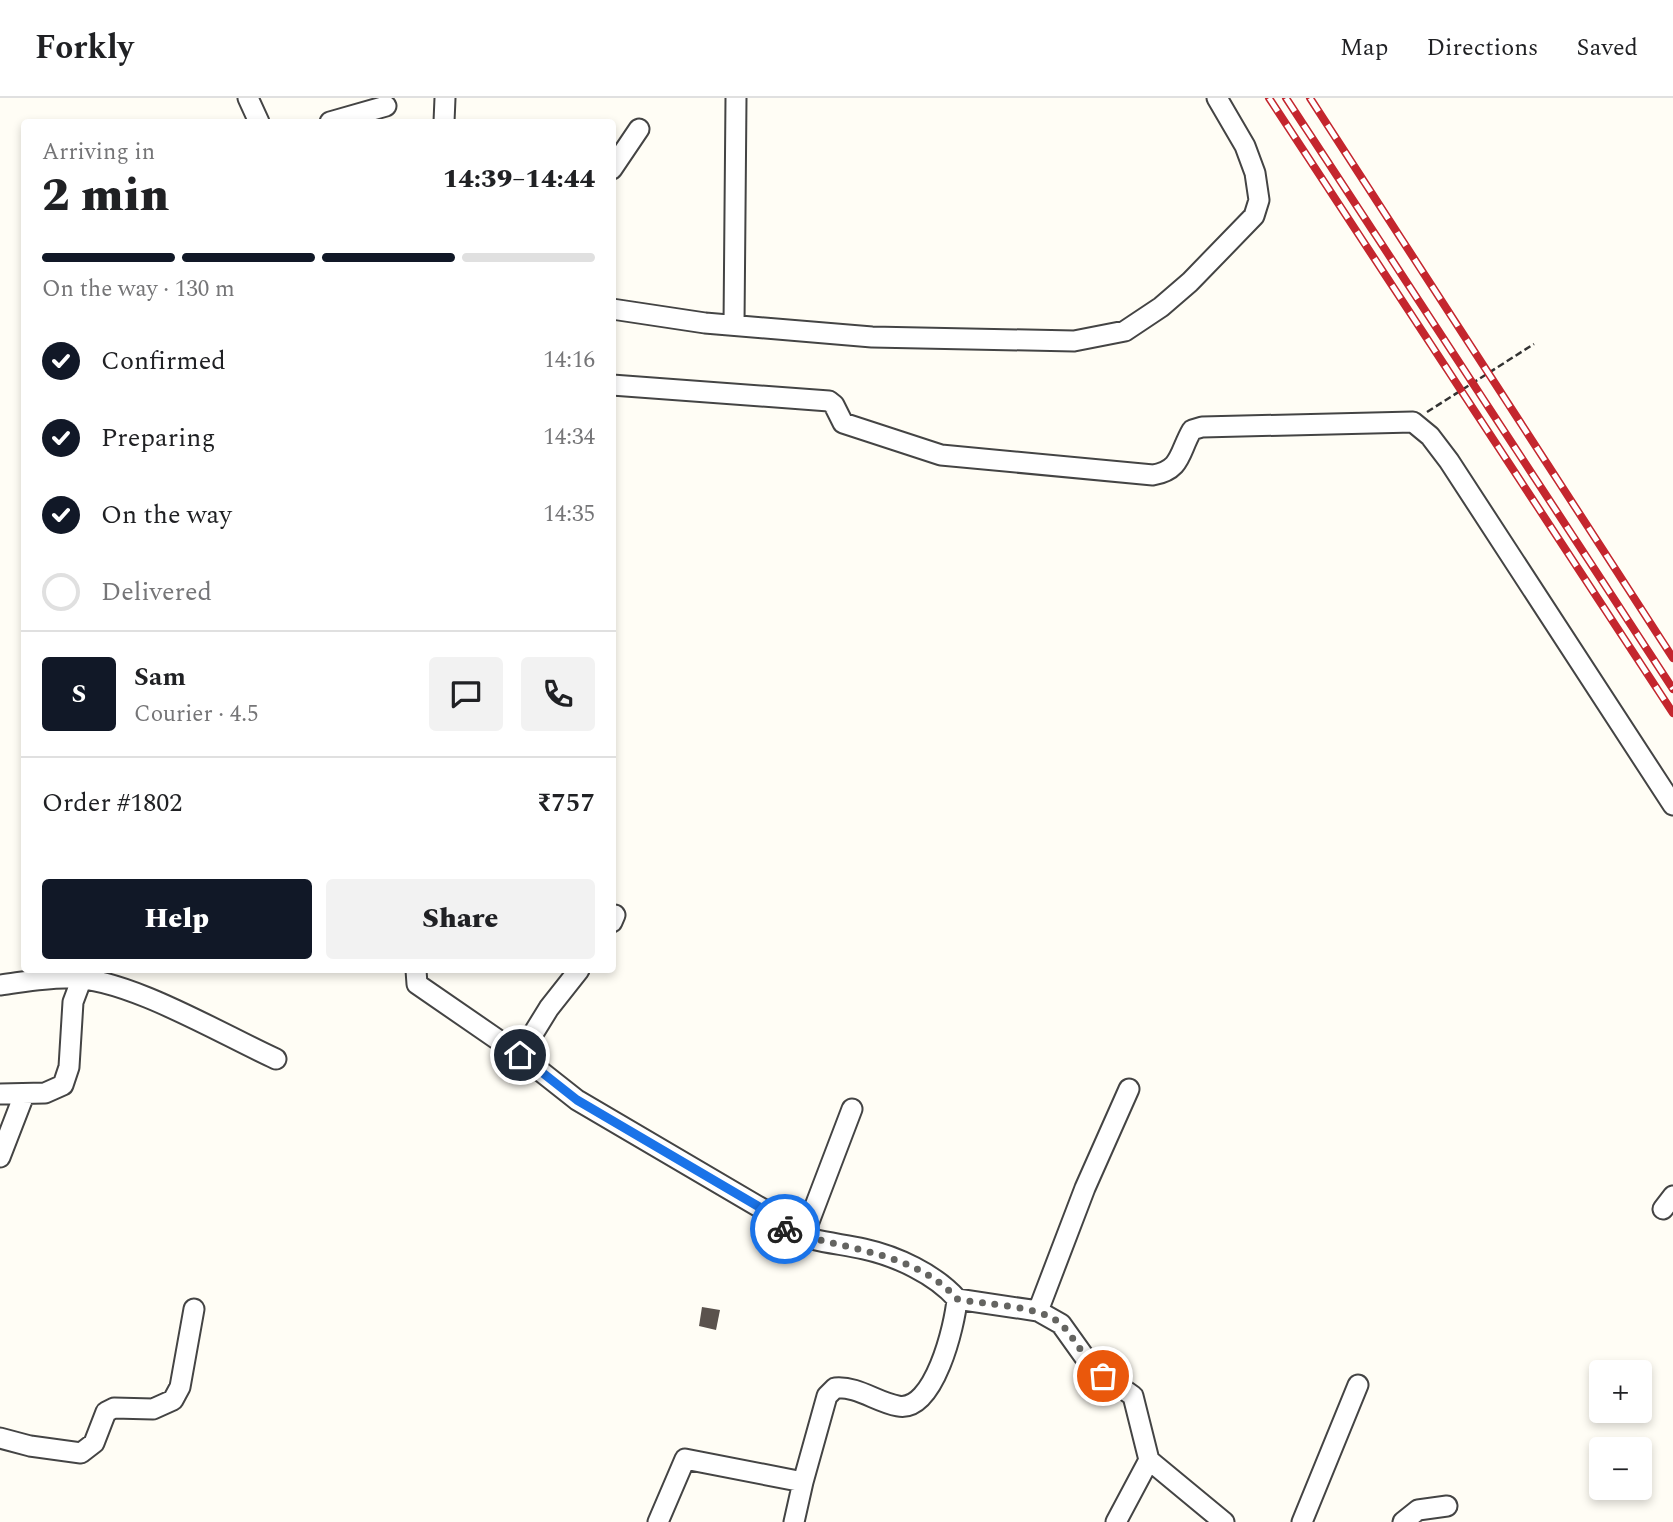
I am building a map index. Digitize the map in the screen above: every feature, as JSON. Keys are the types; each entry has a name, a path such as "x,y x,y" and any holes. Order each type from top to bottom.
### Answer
{"street":[{"path":"248,98 258,119"},
{"path":"444,119 445,98"},
{"path":"734,325 736,98"},
{"path":"616,310 734,325 872,337 1074,341 1125,331 1161,307 1190,282 1254,216 1259,200 1255,173 1245,146 1216,98"},
{"path":"343,119 387,109"},
{"path":"616,163 639,129"},
{"path":"616,385 829,401 843,423 941,455 1084,466 1153,475 1168,472 1176,466 1192,430 1413,422 1430,436 1449,461 1673,805"},
{"path":"416,973 417,984 427,992 520,1055 577,1100 761,1208 785,1229 804,1236 866,1249 944,1284 957,1299 1038,1311 1061,1324 1091,1366 1133,1396 1149,1460 1224,1522"},
{"path":"520,1055 549,1008 577,973"},
{"path":"0,985 83,974 164,1006 276,1059"},
{"path":"0,1094 45,1093 63,1085 69,1067 73,1002 83,974"},
{"path":"1038,1311 1085,1188 1129,1089"},
{"path":"0,1157 24,1095"},
{"path":"804,1236 852,1109"},
{"path":"793,1522 827,1396 835,1388 848,1387 899,1406 912,1405 925,1395 936,1373 955,1321 957,1299"},
{"path":"0,1438 30,1446 81,1453 94,1443 106,1412 164,1406 173,1400 180,1387 194,1309"},
{"path":"1302,1522 1358,1385"},
{"path":"658,1522 685,1459 803,1482"},
{"path":"1116,1522 1149,1460"},
{"path":"1403,1522 1418,1510 1447,1506"}],"path":[{"path":"1413,422 1460,388 1534,344"}],"building":[{"path":"702,1307 720,1310 716,1330 699,1326"}],"railway":[{"path":"1269,98 1673,713"},
{"path":"1286,98 1673,689"},
{"path":"1310,98 1673,658"}],"way so far":[{"path":"785,1229 821,1241 866,1249 944,1284 957,1299 989,1306 1038,1311 1061,1324 1091,1366 1103,1376"}],"route":[{"path":"520,1055 577,1100 645,1142 728,1187 761,1208 785,1229"}]}
